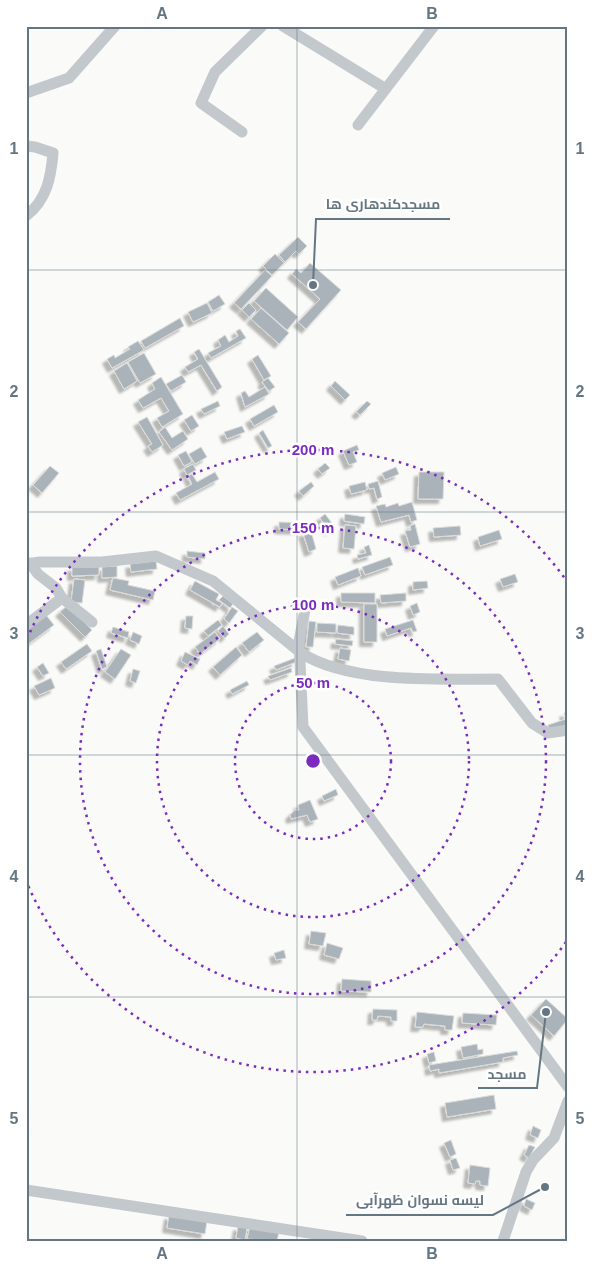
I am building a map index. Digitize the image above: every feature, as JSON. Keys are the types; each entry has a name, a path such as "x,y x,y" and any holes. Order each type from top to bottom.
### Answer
{"street":[{"path":"242,132 201,103 215,72 262,26"},
{"path":"283,26 386,89"},
{"path":"358,125 434,26"},
{"path":"26,93 69,78 108,28"},
{"path":"26,146 53,153 51,180 36,208 26,216"},
{"path":"28,564 102,562 156,556 213,581 301,653 316,662 389,677 498,679 532,723 548,733 568,730"},
{"path":"28,564 56,588 62,598 92,622"},
{"path":"26,625 62,598"},
{"path":"305,610 299,641 303,727 568,1086"},
{"path":"503,1241 526,1172 554,1138 568,1101"},
{"path":"26,1190 362,1241"}],"building":[{"path":"298,237 307,246 299,254 296,251 285,262 279,255"},
{"path":"275,254 284,263 272,275 263,266"},
{"path":"310,263 341,290 306,329 298,322 320,299 292,274 296,269 301,273"},
{"path":"265,270 272,276 241,309 234,303"},
{"path":"266,288 298,317 287,330 254,301"},
{"path":"219,295 225,304 213,311 208,302"},
{"path":"207,303 212,313 193,322 188,312"},
{"path":"249,303 256,310 249,317 242,310"},
{"path":"261,308 289,333 279,344 251,319"},
{"path":"180,318 184,326 145,348 141,341"},
{"path":"240,329 246,338 211,358 208,353 221,346 218,340 225,335 229,342 238,336 236,331"},
{"path":"138,341 144,350 112,368 107,359 114,355 115,358 130,349 128,347"},
{"path":"199,349 222,387 217,391 201,365 188,372 185,367 198,359 194,352"},
{"path":"144,353 156,374 140,383 128,362"},
{"path":"258,355 271,376 264,380 252,359"},
{"path":"127,363 137,381 124,389 114,371"},
{"path":"182,375 186,382 171,391 166,384"},
{"path":"161,377 183,414 162,427 157,418 169,411 161,398 143,408 138,400 155,389 152,383"},
{"path":"268,378 275,387 269,391 262,382"},
{"path":"335,381 350,395 345,400 331,386"},
{"path":"265,387 269,394 245,407 241,393 245,391 249,397"},
{"path":"218,401 220,406 204,414 201,409"},
{"path":"367,401 371,404 360,415 356,412"},
{"path":"274,405 278,412 254,426 250,419"},
{"path":"192,415 199,426 191,431 184,420"},
{"path":"147,417 163,445 152,452 148,446 152,444 138,422"},
{"path":"242,426 245,432 227,439 224,432"},
{"path":"165,427 172,438 183,431 188,439 172,450 159,432"},
{"path":"263,430 272,446 268,448 259,433"},
{"path":"357,445 359,450 353,452 357,462 349,465 343,451"},
{"path":"201,447 207,457 195,464 189,454"},
{"path":"186,451 192,462 184,466 178,455"},
{"path":"325,463 330,468 322,474 318,469"},
{"path":"193,464 196,470 187,475 184,469"},
{"path":"50,466 59,473 42,493 33,485"},
{"path":"396,467 399,474 385,480 382,473"},
{"path":"215,472 219,479 180,500 176,493 192,484 188,476 192,474 197,482"},
{"path":"419,472 444,472 443,499 418,499"},
{"path":"378,481 382,497 377,499 374,488 369,489 368,484"},
{"path":"311,482 314,486 303,496 299,491"},
{"path":"365,482 367,490 351,494 349,486"},
{"path":"412,502 417,520 411,522 409,515 381,522 376,506 385,504 386,507 398,503 399,506"},
{"path":"325,514 335,527 329,531 320,518"},
{"path":"345,514 365,517 364,524 344,521"},
{"path":"279,522 306,523 305,530 279,529"},
{"path":"415,524 420,544 410,547 405,531 411,530 410,526"},
{"path":"345,525 356,526 354,549 343,548"},
{"path":"460,526 461,535 434,537 433,528"},
{"path":"499,530 502,539 480,546 478,537"},
{"path":"311,531 316,549 309,552 303,533"},
{"path":"369,545 372,555 358,559 357,555 366,553 364,547"},
{"path":"187,551 205,553 205,559 187,557"},
{"path":"390,557 393,565 365,575 362,567"},
{"path":"156,561 157,569 131,572 130,564"},
{"path":"117,566 117,577 102,578 102,567"},
{"path":"72,567 99,567 99,575 72,576"},
{"path":"358,568 361,576 338,585 335,577"},
{"path":"515,574 518,582 503,587 500,579"},
{"path":"113,578 129,581 128,585 155,591 153,600 110,590"},
{"path":"74,579 85,580 82,603 71,602"},
{"path":"195,581 219,594 216,600 222,603 220,607 190,590"},
{"path":"427,581 428,588 413,590 413,582"},
{"path":"341,593 375,593 375,603 341,602"},
{"path":"406,593 406,601 381,603 380,595"},
{"path":"223,596 233,604 230,608 219,600"},
{"path":"417,603 420,612 413,615 410,606"},
{"path":"364,604 377,604 377,642 364,642"},
{"path":"68,605 92,630 85,637 60,612"},
{"path":"232,607 238,611 229,623 224,619"},
{"path":"46,615 54,625 27,645 26,629"},
{"path":"186,616 193,616 192,629 185,628"},
{"path":"218,620 222,625 208,636 204,631"},
{"path":"413,620 417,631 413,632 411,628 387,636 385,629"},
{"path":"309,621 316,622 313,647 306,647"},
{"path":"317,623 336,624 336,633 317,632"},
{"path":"338,625 354,627 354,635 337,633"},
{"path":"223,626 229,634 225,638 218,631"},
{"path":"113,627 129,632 128,638 111,633"},
{"path":"133,632 142,636 139,644 130,640"},
{"path":"215,632 220,639 200,654 195,647"},
{"path":"257,632 264,640 249,652 242,643"},
{"path":"336,639 353,641 352,646 335,644"},
{"path":"87,644 92,651 66,669 61,662"},
{"path":"236,647 242,655 220,675 213,667"},
{"path":"340,648 351,650 349,661 338,659"},
{"path":"101,649 107,667 102,669 96,651"},
{"path":"121,649 131,655 115,679 105,672"},
{"path":"185,652 200,659 197,665 190,661 188,665 181,661"},
{"path":"295,658 296,662 276,670 274,666"},
{"path":"43,663 49,673 43,676 37,667"},
{"path":"291,668 292,672 270,680 268,676"},
{"path":"133,669 140,671 136,683 130,681"},
{"path":"51,678 55,688 39,695 34,686"},
{"path":"247,681 249,685 232,694 230,690"},
{"path":"568,712 568,725 549,730 548,725 566,719 564,713"},
{"path":"336,789 338,795 324,801 322,796"},
{"path":"310,800 318,819 310,822 307,815 291,819 290,815 295,810 299,810 298,805"},
{"path":"311,931 326,933 323,946 309,944"},
{"path":"327,943 343,948 339,959 324,955"},
{"path":"284,950 286,958 276,960 274,953"},
{"path":"342,979 371,981 371,992 341,991"},
{"path":"546,999 568,1019 554,1036 531,1015"},
{"path":"373,1009 397,1010 397,1021 391,1021 391,1017 378,1016 377,1020 372,1020"},
{"path":"417,1012 454,1016 452,1030 445,1030 445,1026 424,1024 423,1027 415,1027"},
{"path":"463,1013 497,1015 496,1025 462,1023"},
{"path":"477,1044 478,1050 483,1049 483,1054 463,1058 461,1047"},
{"path":"517,1051 518,1055 503,1058 503,1062 439,1073 439,1069 430,1071 429,1065"},
{"path":"434,1052 436,1061 429,1063 427,1054"},
{"path":"494,1095 496,1109 447,1117 445,1103"},
{"path":"533,1126 541,1130 538,1138 530,1135"},
{"path":"451,1140 456,1154 450,1157 444,1143"},
{"path":"529,1145 535,1147 529,1158 524,1155"},
{"path":"456,1158 460,1168 453,1170 450,1160"},
{"path":"470,1165 490,1168 488,1186 480,1185 480,1181 476,1181 475,1184 468,1183"},
{"path":"526,1199 535,1203 532,1210 524,1206"},
{"path":"169,1215 207,1221 205,1234 167,1228"},
{"path":"238,1226 247,1228 245,1240 236,1238"},
{"path":"250,1226 279,1232 277,1241 247,1239"}],"place":[{"name":"مسجدکندهاری ها","path":"313,285"},
{"name":"مسجد","path":"546,1012"},
{"name":"لیسه نسوان ظهرآبی","path":"545,1187"}]}
